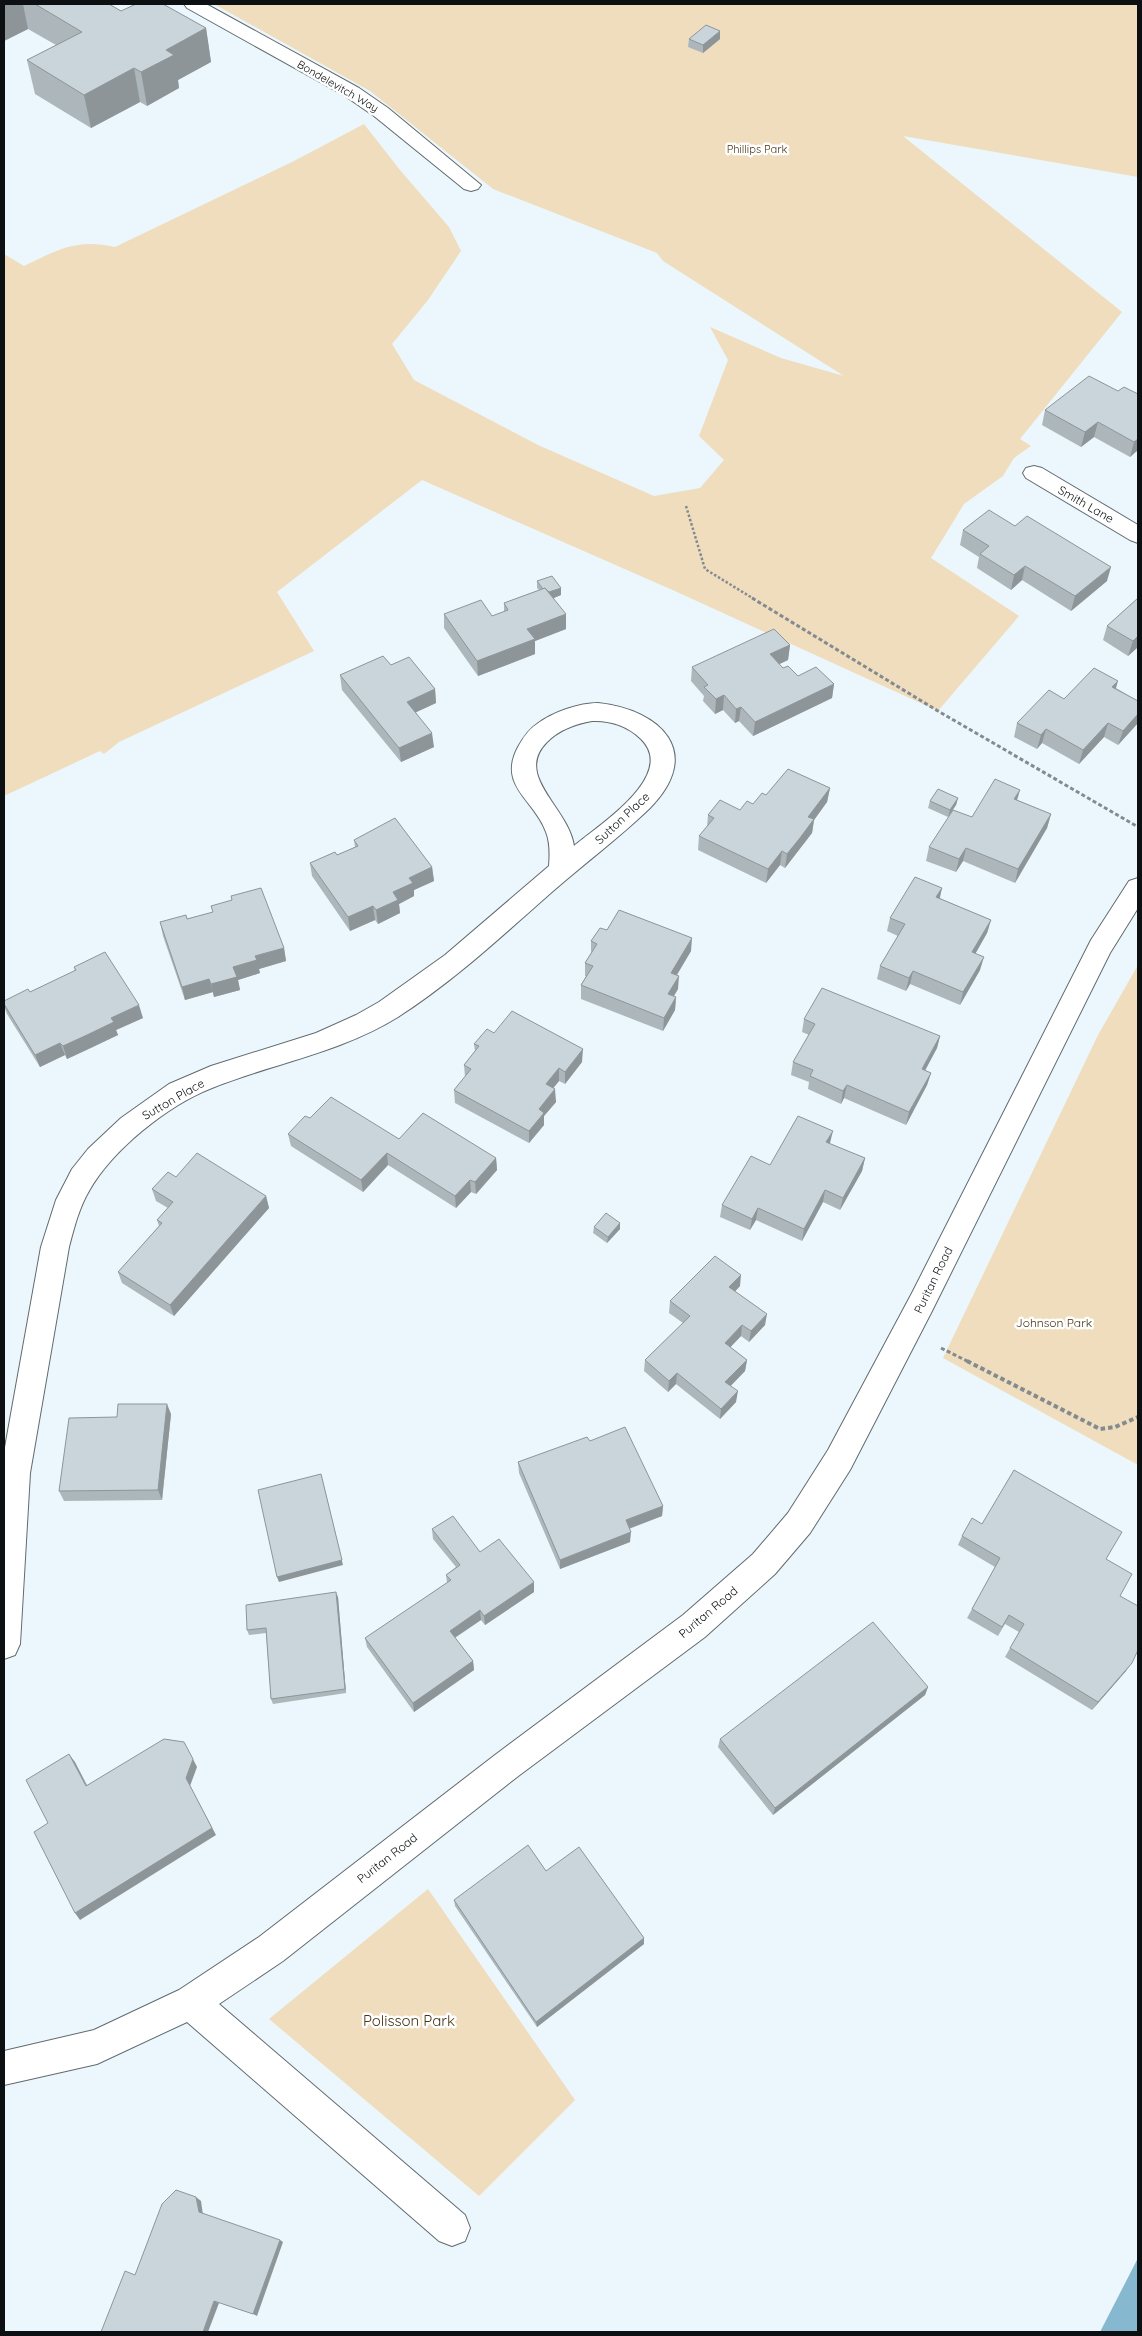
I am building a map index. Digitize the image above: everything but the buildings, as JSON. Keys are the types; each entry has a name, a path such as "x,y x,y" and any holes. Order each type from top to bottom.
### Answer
{"street":[{"name":"Bondelevitch Way","path":"193,4 352,92 382,112 471,185"},
{"name":"Smith Lane","path":"1034,473 1138,535"},
{"name":"Sutton Place","path":"4,1644 9,1474 59,1227 79,1182 110,1144 146,1111 198,1081 312,1045 362,1025 396,1005 446,968 645,800 661,775 664,754 652,732 627,717 597,711 567,718 541,732 526,753 524,776 536,800 558,828 562,845 561,870"},
{"name":"Puritan Road","path":"4,2068 97,2046 191,2002 271,1948 506,1766 694,1626 764,1564 798,1523 839,1460 908,1330 1100,947 1138,888"},
{"path":"191,2002 452,2228"}],"path":[{"path":"686,506 705,569 938,711 1138,827"},
{"path":"908,1330 1040,1400 1100,1429 1115,1427 1138,1417"}],"green space":[{"name":"Phillips Park","path":"214,4 1138,4 1138,177 903,136 1122,312 1020,439 1031,446 1014,458 1003,476 964,504 931,558 1019,616 938,711 677,592 422,480 277,592 314,651 119,742 104,754 100,751 4,796 4,254 24,266 68,247 89,244 115,247 294,161 364,124 400,170 449,227 461,251 428,300 392,344 414,380 538,445 654,496 700,488 724,460 699,436 728,360 710,327 781,358 844,376 663,261 657,253 493,189 370,91"},
{"name":"Johnson Park","path":"1138,965 1138,1465 943,1358 1098,1035"},
{"name":"Polisson Park","path":"428,1889 575,2100 479,2196 269,2019"}],"water":[{"path":"1138,2258 1138,2332 1100,2332"}]}
